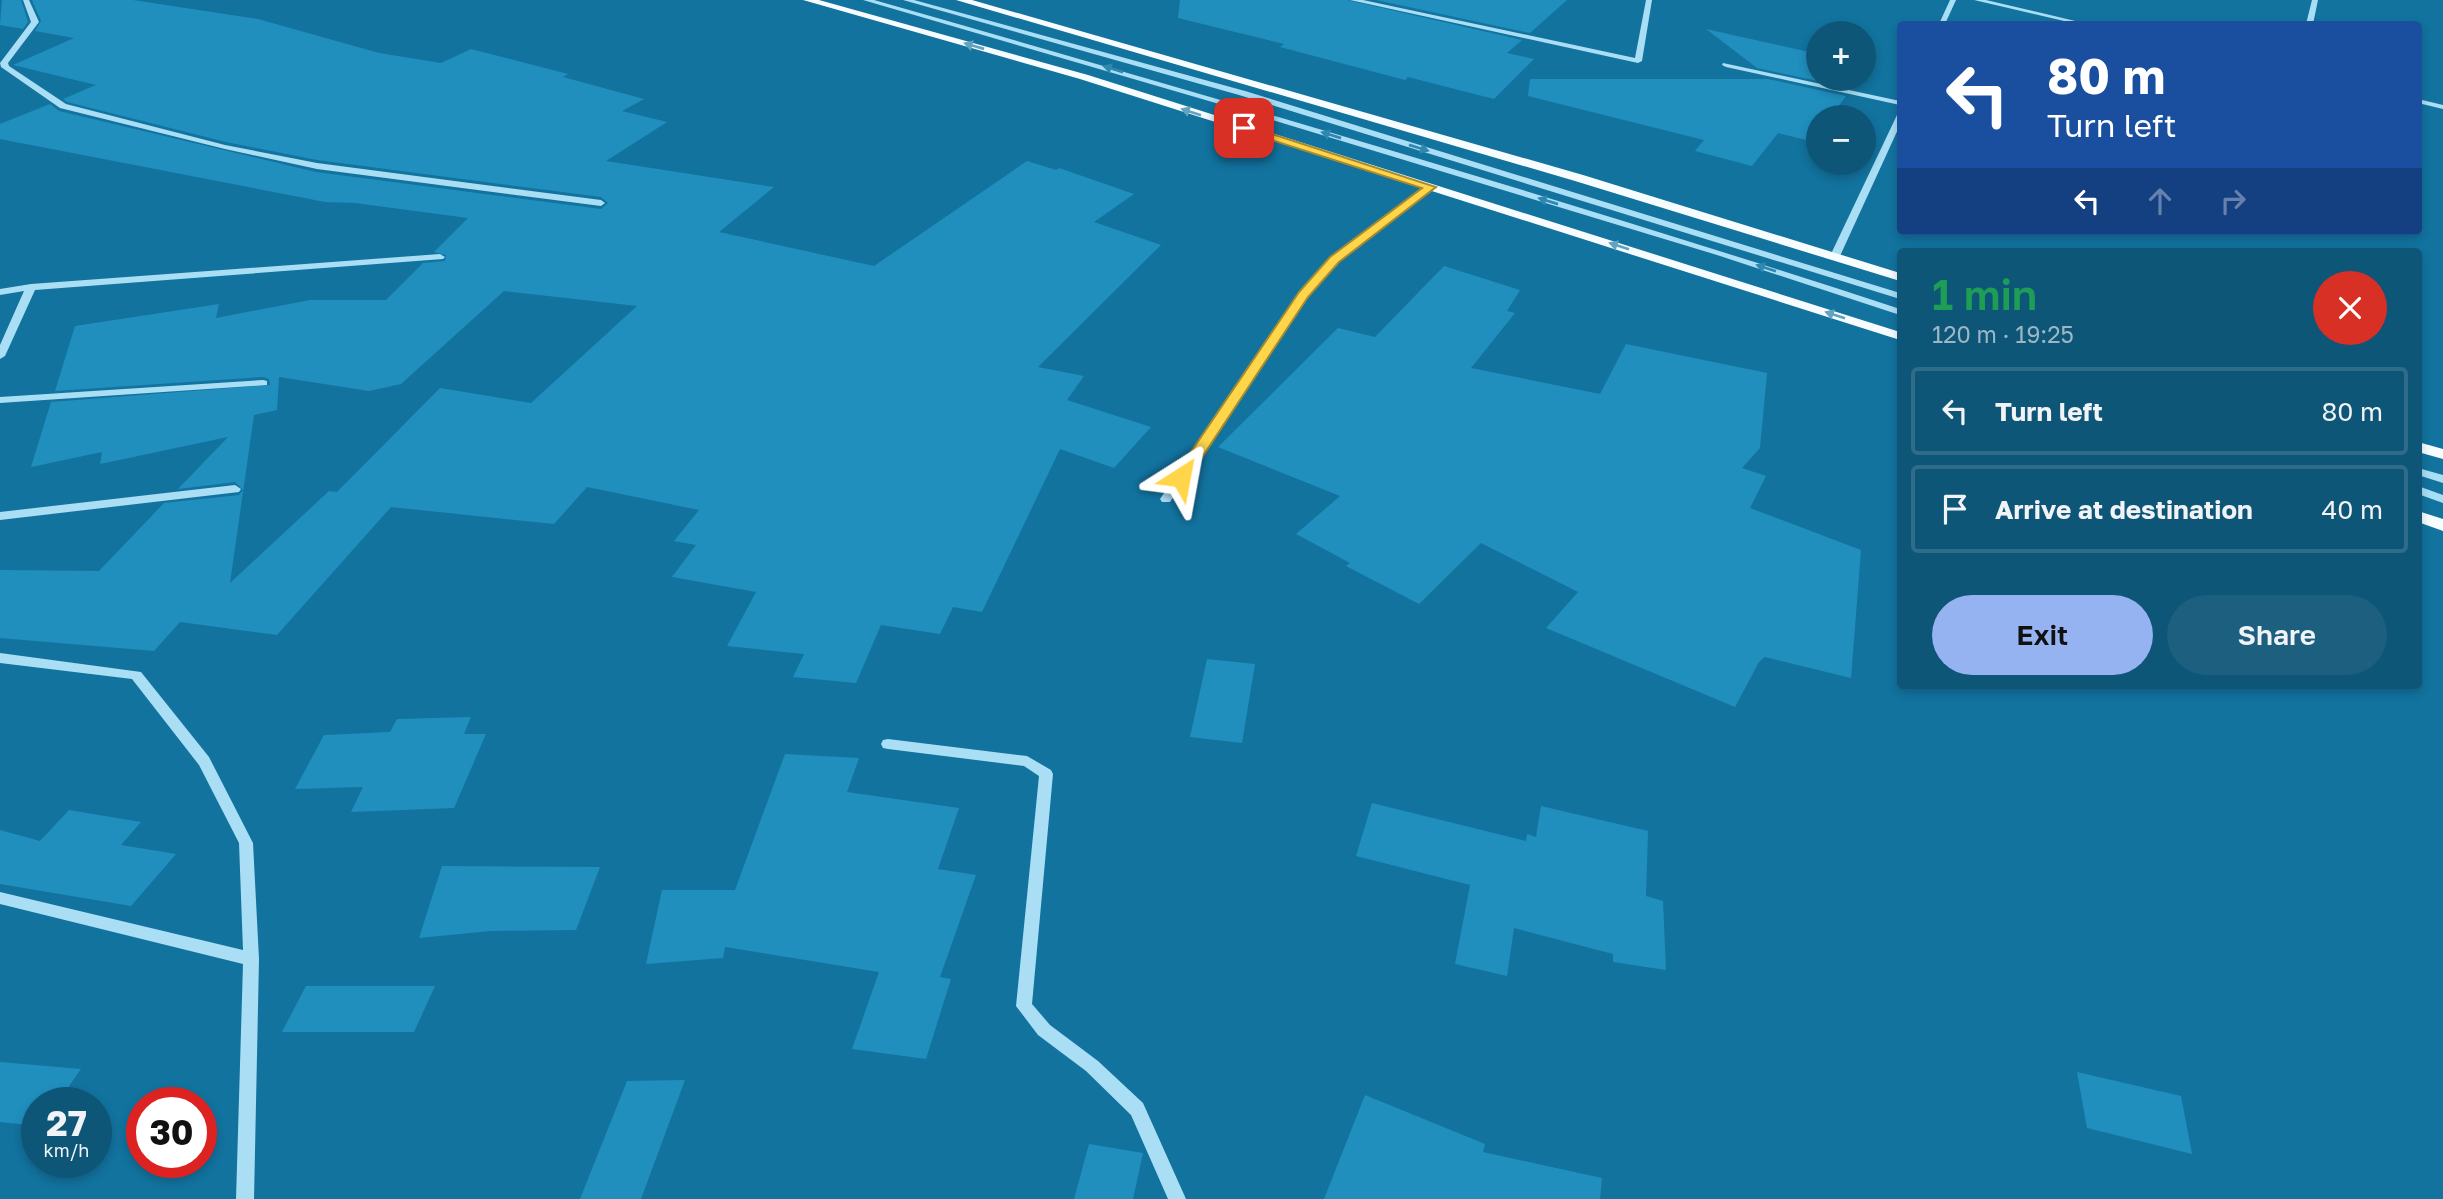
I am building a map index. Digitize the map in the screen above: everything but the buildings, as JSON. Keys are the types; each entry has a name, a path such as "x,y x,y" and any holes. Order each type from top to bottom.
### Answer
{"main road":[{"path":"807,0 1084,78 1897,335"},
{"path":"961,0 1579,178 1897,276"},
{"path":"2422,447 2443,454"},
{"path":"2422,517 2443,525"}],"street":[{"path":"26,0 36,22 4,63 5,67 63,106 225,147 317,166 601,203"},
{"path":"1353,0 1638,61 1649,0"},
{"path":"1943,21 1953,0"},
{"path":"1977,0 2071,21"},
{"path":"2310,21 2315,0"},
{"path":"1726,65 1897,102"},
{"path":"2422,102 2443,107"},
{"path":"1835,256 1897,123"},
{"path":"1166,499 1303,294 1335,260 1430,187"},
{"path":"0,292 31,287 440,257"},
{"path":"0,356 31,287"},
{"path":"0,400 263,383"},
{"path":"2422,472 2443,479"},
{"path":"0,516 235,489"},
{"path":"2422,491 2443,499"},
{"path":"0,658 135,675 204,761 246,843 251,959 245,1199"},
{"path":"888,744 1027,761 1046,774 1024,1006 1044,1030 1092,1066 1137,1109 1177,1199"},
{"path":"0,898 251,959"}],"lane":[{"path":"866,0 1229,104 1720,253 1897,311"},
{"path":"906,0 1242,93 1897,295"}],"route":[{"path":"1181,477 1303,294 1335,260 1430,187 1244,128"}]}
